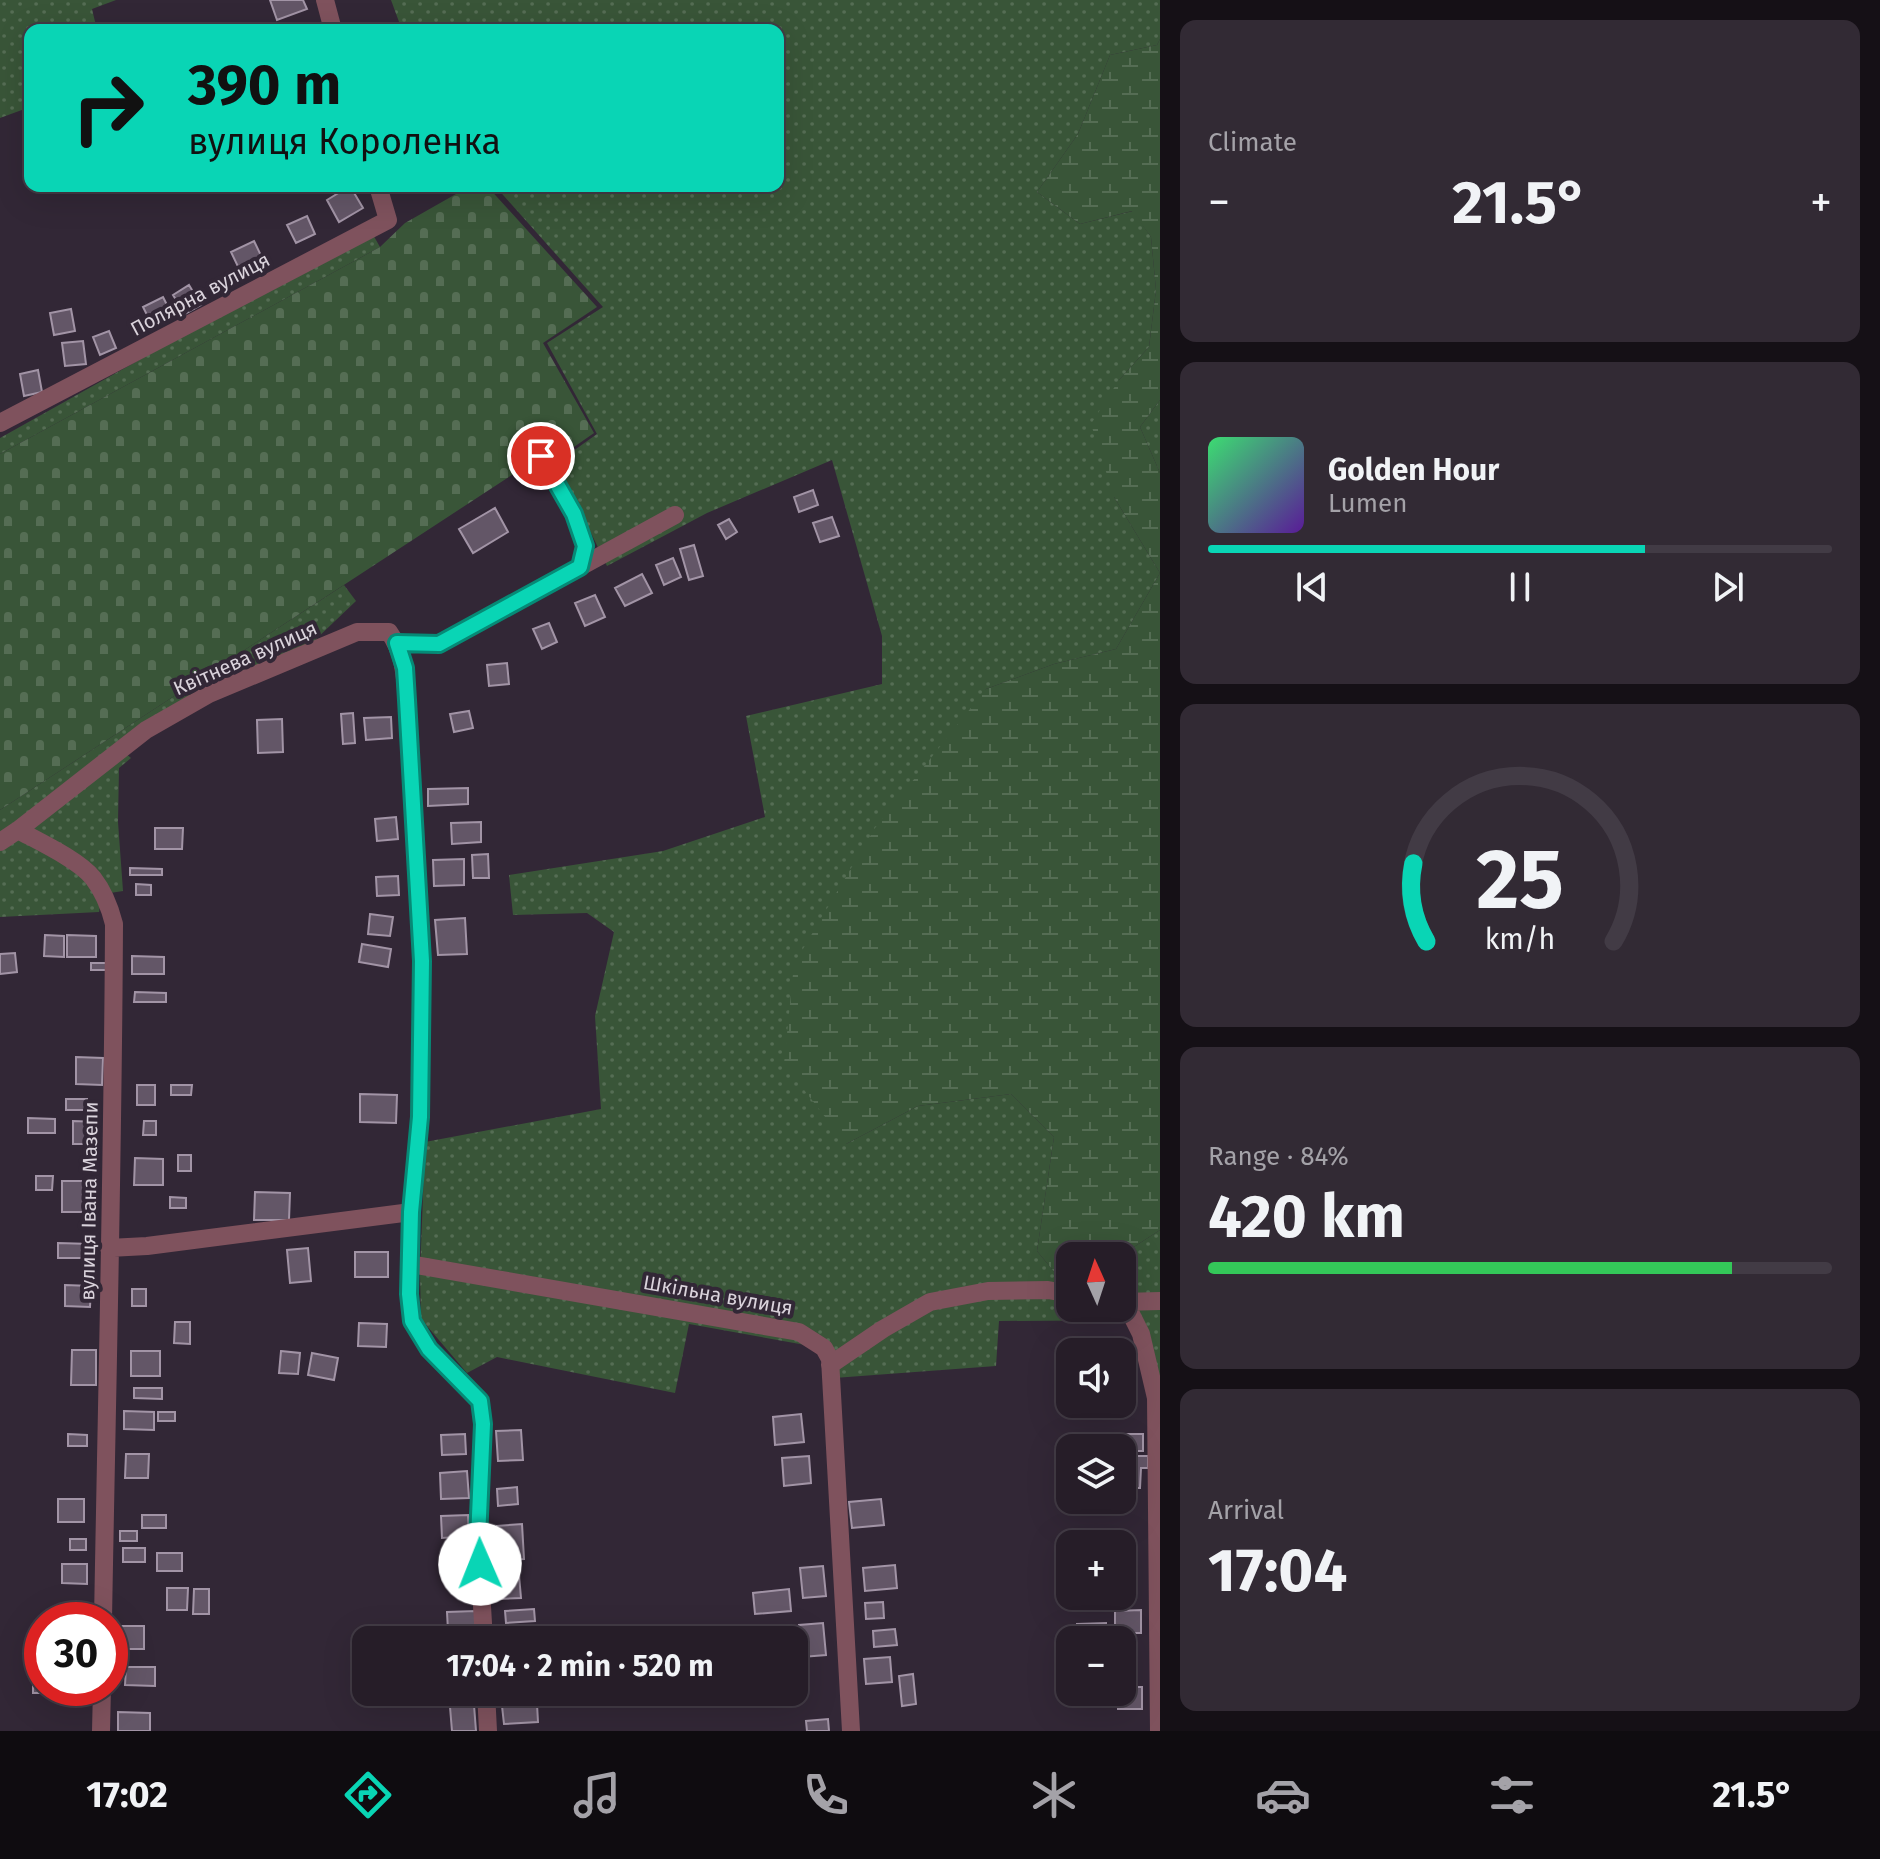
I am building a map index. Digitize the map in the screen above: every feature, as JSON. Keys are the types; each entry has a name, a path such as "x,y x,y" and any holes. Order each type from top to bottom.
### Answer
{"street":[{"path":"325,0 331,24"},
{"name":"Полярна вулиця","path":"0,423 388,220 380,192"},
{"path":"541,456 574,514 585,546 580,567"},
{"path":"483,1626 478,1539 483,1424 480,1401 429,1349 412,1321 409,1294 411,1212 420,1117 422,961 405,668 397,643 439,644 675,515"},
{"name":"Квітнева вулиця","path":"0,842 146,730 209,694 357,632 389,632 397,643"},
{"name":"вулиця Івана Мазепи","path":"18,830 60,853 92,876 109,905 114,924 113,1146 103,1602"},
{"path":"109,1248 147,1246 411,1212"},
{"name":"Шкільна вулиця","path":"410,1264 799,1332 824,1348 830,1365"},
{"path":"851,1731 830,1365 930,1302 988,1291 1056,1291"},
{"path":"1136,1303 1160,1301"},
{"path":"1135,1322 1157,1386 1159,1731"},
{"path":"101,1731 102,1706"},
{"path":"487,1706 488,1731"}],"green space":[{"path":"0,0 116,0 92,9 96,24 24,24 24,109 0,118"},
{"path":"391,0 1160,0 1160,39 1157,45 1110,55 1078,134 1037,192 1080,224 1133,211 1151,237 1156,290 1149,347 1119,380 1114,497 1160,573 1116,649 1054,664 986,689 846,1144 918,1106 1011,1094 1054,1137 1037,1251 1056,1274 1056,1321 999,1321 996,1366 834,1378 822,1348 689,1324 675,1393 497,1357 467,1373 421,1319 425,1142 601,1109 595,1016 614,932 587,913 513,915 509,875 663,851 765,817 746,716 882,684 882,636 832,460 707,513 607,566 577,504 552,466 597,434 547,343 603,307 500,192 784,192 784,24 400,24"},
{"path":"1160,39 1160,400 1140,427 1160,473 1160,573 1114,497 1091,424 1119,380 1149,347 1156,290 1151,237 1132,211 1080,224 1037,192 1078,134 1110,55 1157,45"},
{"path":"459,192 492,192 597,307 543,343 594,433 551,463 544,454 0,810 0,454 380,247 405,223"},
{"path":"372,233 380,247 0,454 0,438"},
{"path":"1160,400 1160,473 1140,427"},
{"path":"1160,573 1160,1230 1136,1246 1136,1242 1056,1242 1056,1274 1037,1251 1054,1137 1011,1094 918,1106 846,1144 784,1064 794,964 875,828 986,689 1054,664 1116,649"},
{"path":"344,585 356,601 314,641 215,686 0,834 0,810"},
{"path":"125,753 131,758 119,768 118,822 123,891 110,893 31,829"},
{"path":"17,835 76,869 101,900 99,912 0,917 0,847"},
{"path":"1160,1230 1160,1434 1143,1320 1136,1320 1136,1246"}],"building":[{"path":"270,0 303,0 307,9 277,20"},
{"path":"340,192 354,192 363,208 339,222 327,200"},
{"path":"307,216 315,234 296,243 287,225"},
{"path":"254,241 266,266 243,277 231,252"},
{"path":"189,285 201,305 185,314 173,295"},
{"path":"163,297 172,315 152,325 143,307"},
{"path":"71,309 75,331 54,335 50,313"},
{"path":"109,331 116,348 100,355 93,337"},
{"path":"83,341 86,364 65,366 62,343"},
{"path":"38,370 42,392 24,396 20,374"},
{"path":"813,490 818,505 799,512 794,497"},
{"path":"495,508 508,532 473,553 459,529"},
{"path":"832,517 839,536 820,542 813,523"},
{"path":"729,519 737,532 726,539 718,525"},
{"path":"694,545 703,576 689,580 680,549"},
{"path":"673,558 681,577 664,585 656,565"},
{"path":"642,574 652,593 625,606 615,588"},
{"path":"595,595 605,617 585,626 575,603"},
{"path":"549,623 557,642 542,649 533,629"},
{"path":"507,663 509,684 489,686 487,665"},
{"path":"469,711 473,728 454,732 450,714"},
{"path":"353,713 355,743 343,744 341,714"},
{"path":"391,717 392,738 366,740 364,718"},
{"path":"282,719 283,752 258,753 257,720"},
{"path":"468,788 468,804 428,806 428,789"},
{"path":"396,817 398,839 377,841 375,819"},
{"path":"481,822 481,842 452,844 451,823"},
{"path":"155,828 183,828 182,849 155,849"},
{"path":"488,854 489,878 473,878 472,855"},
{"path":"464,859 464,885 434,886 433,860"},
{"path":"130,868 162,869 162,875 130,875"},
{"path":"398,876 399,895 377,896 376,877"},
{"path":"136,884 151,885 151,895 136,895"},
{"path":"370,914 393,917 390,936 368,934"},
{"path":"465,918 467,954 438,955 435,920"},
{"path":"45,935 64,936 64,957 44,956"},
{"path":"67,935 96,936 96,957 67,957"},
{"path":"362,944 391,949 388,967 359,962"},
{"path":"15,953 17,972 0,974 0,954"},
{"path":"132,956 164,957 164,974 132,974"},
{"path":"91,963 107,963 107,970 91,970"},
{"path":"135,992 166,993 166,1002 134,1002"},
{"path":"76,1057 103,1058 102,1085 76,1084"},
{"path":"137,1085 155,1085 155,1105 137,1105"},
{"path":"171,1085 192,1085 191,1095 171,1095"},
{"path":"360,1094 397,1095 396,1123 360,1122"},
{"path":"66,1099 87,1099 87,1110 66,1110"},
{"path":"28,1118 55,1119 55,1133 28,1133"},
{"path":"73,1121 98,1122 98,1144 73,1144"},
{"path":"144,1121 156,1121 156,1135 143,1135"},
{"path":"178,1155 191,1155 191,1171 178,1171"},
{"path":"135,1158 163,1159 163,1185 134,1185"},
{"path":"36,1176 53,1176 52,1190 36,1190"},
{"path":"62,1181 94,1181 94,1212 62,1212"},
{"path":"255,1192 290,1193 289,1220 254,1220"},
{"path":"170,1197 186,1198 186,1208 170,1208"},
{"path":"58,1243 91,1244 90,1258 58,1258"},
{"path":"308,1248 311,1281 290,1283 287,1250"},
{"path":"355,1252 388,1252 388,1277 355,1277"},
{"path":"65,1285 91,1286 90,1307 65,1306"},
{"path":"132,1289 146,1289 146,1306 132,1306"},
{"path":"175,1322 190,1322 190,1344 174,1343"},
{"path":"359,1323 387,1324 386,1347 358,1346"},
{"path":"72,1350 96,1350 96,1385 71,1385"},
{"path":"131,1351 160,1351 160,1376 131,1376"},
{"path":"281,1351 300,1353 298,1374 279,1373"},
{"path":"312,1353 338,1358 334,1380 308,1375"},
{"path":"134,1388 162,1388 162,1399 134,1398"},
{"path":"124,1411 154,1412 154,1430 124,1429"},
{"path":"158,1412 175,1412 175,1421 158,1421"},
{"path":"801,1414 804,1442 775,1445 773,1417"},
{"path":"521,1430 523,1460 498,1461 496,1431"},
{"path":"68,1434 87,1435 87,1446 68,1446"},
{"path":"465,1434 466,1454 442,1455 441,1435"},
{"path":"1136,1434 1143,1434 1143,1451 1136,1451"},
{"path":"126,1454 149,1454 148,1478 125,1478"},
{"path":"809,1456 811,1483 784,1486 782,1458"},
{"path":"1136,1456 1148,1456 1148,1468 1141,1468 1140,1488 1136,1488"},
{"path":"467,1471 469,1498 441,1499 440,1473"},
{"path":"517,1487 518,1504 498,1506 497,1489"},
{"path":"58,1499 84,1499 84,1522 58,1522"},
{"path":"881,1499 884,1525 852,1528 849,1502"},
{"path":"142,1515 166,1515 166,1528 142,1528"},
{"path":"468,1515 469,1536 442,1538 441,1516"},
{"path":"522,1524 524,1559 499,1560 497,1526"},
{"path":"120,1531 137,1531 137,1541 120,1541"},
{"path":"70,1539 86,1539 86,1550 70,1550"},
{"path":"123,1548 145,1548 145,1562 123,1562"},
{"path":"157,1553 182,1553 182,1571 157,1571"},
{"path":"470,1556 471,1574 451,1576 449,1557"},
{"path":"62,1564 87,1564 87,1584 62,1583"},
{"path":"895,1565 897,1588 865,1591 863,1568"},
{"path":"823,1566 826,1596 803,1598 800,1568"},
{"path":"519,1575 521,1598 499,1599 497,1576"},
{"path":"167,1588 188,1588 187,1610 167,1610"},
{"path":"194,1589 209,1589 209,1614 193,1614"},
{"path":"789,1589 791,1611 755,1614 753,1593"},
{"path":"883,1602 884,1618 866,1619 865,1603"},
{"path":"534,1609 535,1621 506,1623 505,1611"},
{"path":"1141,1610 1141,1633 1136,1633 1136,1626 1115,1626 1115,1611"},
{"path":"475,1611 476,1626 448,1626 447,1612"},
{"path":"823,1623 826,1655 808,1656 808,1626 799,1625"},
{"path":"1106,1623 1106,1626 1077,1626"},
{"path":"128,1626 144,1626 144,1649 128,1649"},
{"path":"895,1629 897,1645 874,1647 873,1631"},
{"path":"890,1657 892,1682 866,1684 864,1659"},
{"path":"128,1667 155,1667 155,1686 128,1685"},
{"path":"913,1674 916,1704 902,1706 899,1676"},
{"path":"1136,1687 1142,1687 1142,1709 1118,1709 1118,1706 1136,1706"},
{"path":"474,1706 476,1731 452,1731 450,1707"},
{"path":"502,1706 537,1706 538,1722 504,1724"},
{"path":"118,1712 150,1713 150,1731 118,1731"},
{"path":"828,1719 829,1731 807,1731 806,1721"}],"route":[{"path":"480,1564 478,1539 483,1424 480,1401 429,1349 412,1321 409,1294 411,1212 420,1117 422,961 405,668 397,643 439,644 580,567 585,546 574,514 541,456"}]}
